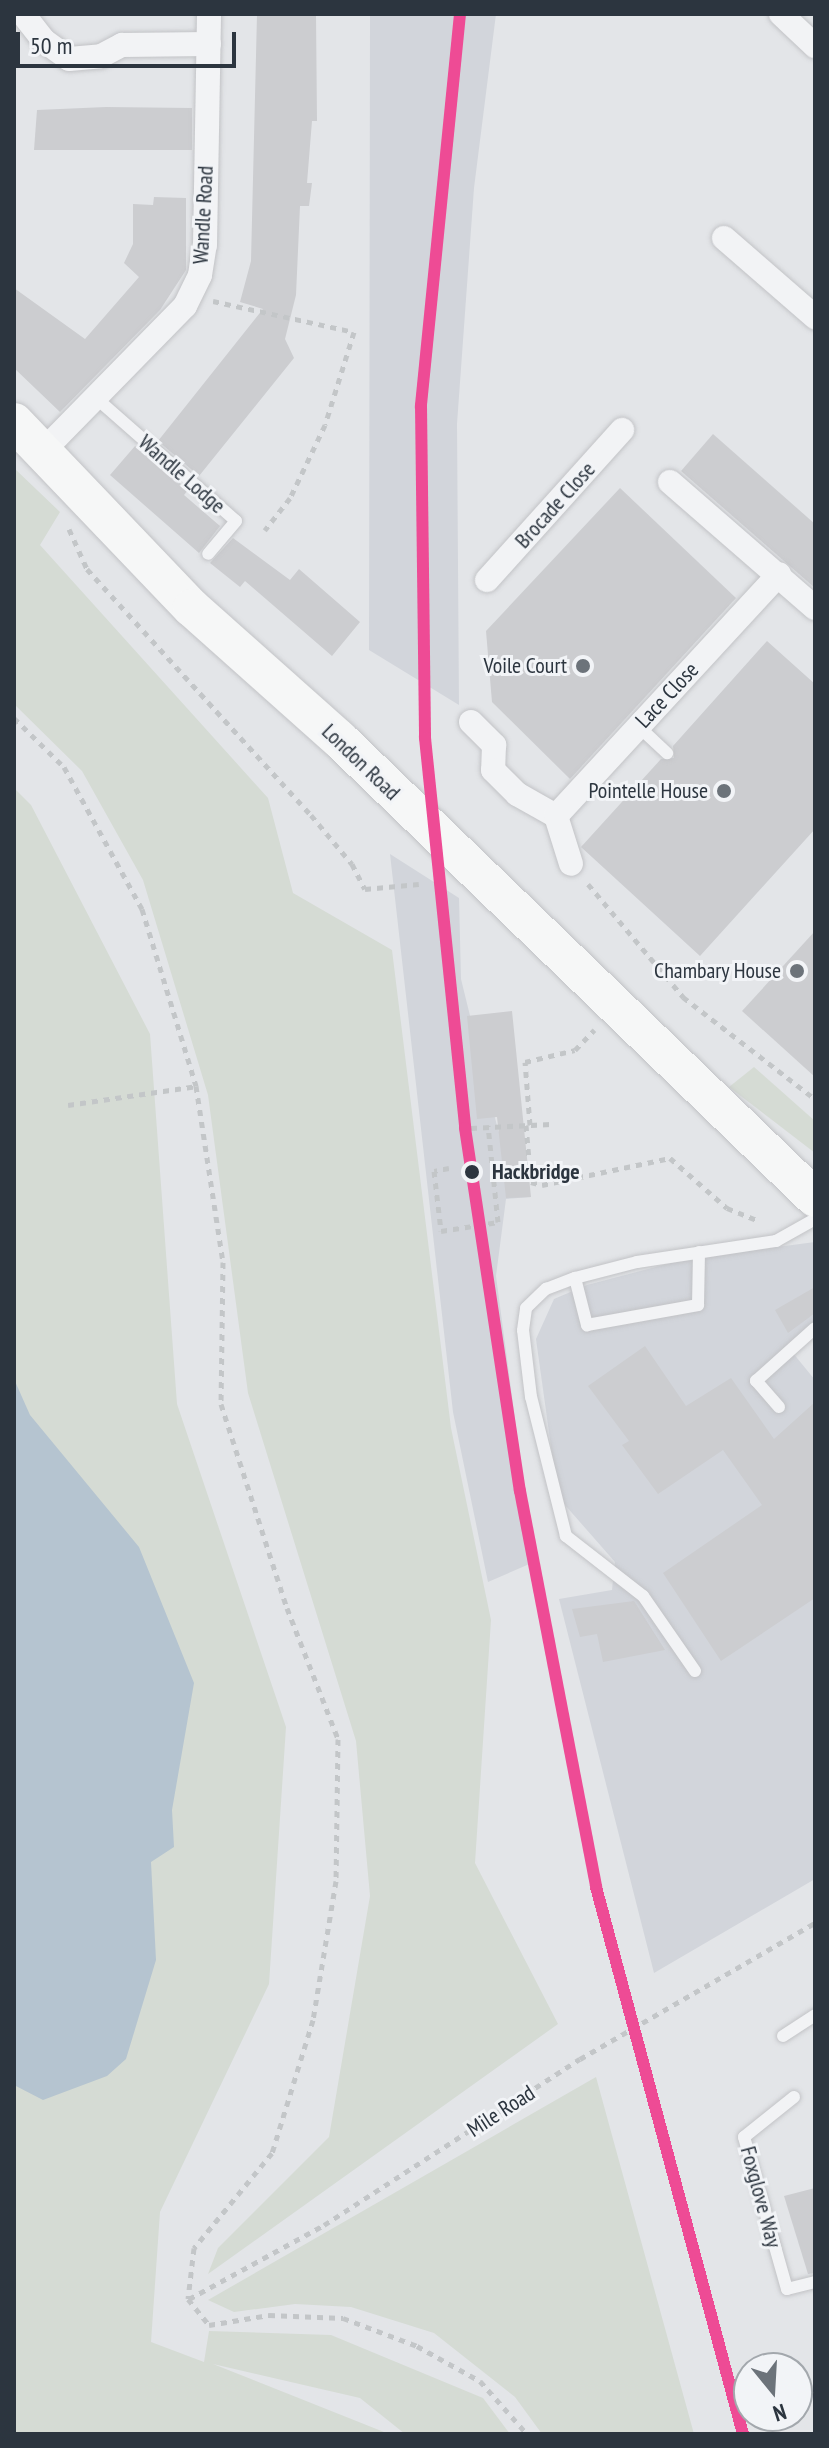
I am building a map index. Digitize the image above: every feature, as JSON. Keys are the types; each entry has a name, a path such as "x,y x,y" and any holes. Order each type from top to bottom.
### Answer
{"main road":[{"name":"London Road","path":"14,422 192,608 339,739 520,918 815,1198"}],"street":[{"path":"23,14 43,40 69,59 101,56 122,45 209,44"},
{"name":"Wandle Road","path":"43,451 96,398 192,292 205,245 209,14"},
{"path":"781,14 815,46"},
{"path":"724,238 815,317"},
{"name":"Brocade Close","path":"487,580 622,430"},
{"path":"670,482 815,608"},
{"name":"Lace Close","path":"556,816 779,574"},
{"path":"471,722 494,745 493,770 517,794 556,816 571,864"}],"lane":[{"name":"Wandle Lodge","path":"96,398 236,521 208,554"},
{"path":"638,726 667,753"},
{"path":"695,1671 643,1596 566,1536 531,1397 523,1330 526,1308 546,1289 575,1278 699,1252 776,1241 815,1219"},
{"path":"575,1278 587,1325 698,1305 699,1252"},
{"path":"779,1407 756,1381 815,1328"},
{"path":"783,2036 815,2015"},
{"name":"Foxglove Way","path":"794,2097 744,2137 787,2289 815,2282"}],"path":[{"path":"192,292 227,307 354,332 325,425 290,498 265,530"},
{"path":"67,520 87,569 311,815 352,864 365,889 419,884"},
{"path":"14,718 64,767 142,909 196,1086 223,1262 221,1404 287,1608 338,1739 336,1881 313,2020 272,2153 194,2248 188,2299 209,2325 269,2315 343,2318 417,2346 480,2381 527,2434"},
{"path":"571,864 683,997 815,1099"},
{"path":"597,1026 575,1050 525,1062 531,1182 542,1185 670,1158 727,1208 769,1225"},
{"path":"68,1105 196,1086"},
{"path":"471,1128 551,1124"},
{"path":"449,1168 434,1171 441,1231 498,1222 488,1126"},
{"name":"Mile Road","path":"188,2299 324,2225 580,2059 815,1923"}],"shaded area":[{"path":"370,14 496,14 474,188 457,424 459,705 369,650"},
{"path":"14,468 60,512 40,545 268,798 293,893 392,950 451,1428 491,1620 475,1863 558,2024 208,2274 218,2248 329,2137 370,1896 356,1741 248,1393 208,1095 143,880 82,771 14,704"},
{"path":"14,788 31,805 150,1034 177,1404 286,1727 269,1984 160,2212 151,2342 204,2362 209,2331 331,2335 483,2398 510,2434 405,2434 360,2398 213,2364 389,2434 14,2434"},
{"path":"390,854 459,898 461,979 498,1130 531,1197 506,1199 496,1276 534,1562 488,1582 453,1412"},
{"path":"754,1067 815,1121 815,1153 729,1087"},
{"path":"815,1242 815,1324 788,1347 815,1380 815,1879 654,1973 559,1599 612,1590 615,1562 558,1497 536,1339 554,1299 587,1285 686,1259"},
{"path":"596,2077 694,2434 542,2434 515,2397 434,2333 351,2307 295,2304 234,2312 208,2300"}],"water":[{"path":"14,1379 30,1415 139,1547 194,1683 172,1810 174,1847 151,1862 156,1960 126,2059 107,2076 43,2100 14,2085"}],"building":[{"path":"257,14 316,14 317,121 312,121 307,183 312,183 309,206 300,206 296,295 285,339 294,358 199,476 158,441 263,309 240,302 251,261"},
{"path":"192,108 192,150 34,150 37,110"},
{"path":"154,197 186,198 186,270 160,310 60,412 14,368 14,288 85,339 139,277 124,263 133,244 133,204 153,205"},
{"path":"713,434 815,524 815,588 681,471"},
{"path":"135,446 188,490 184,495 220,526 199,553 110,475"},
{"name":"Voile Court","path":"620,488 736,598 570,779 492,702 486,631"},
{"path":"233,538 290,580 299,569 360,622 332,656 245,581 240,587 210,563"},
{"name":"Pointelle House","path":"767,641 815,684 815,829 700,956 581,847 661,759 674,758 673,746"},
{"name":"Chambary House","path":"815,931 815,1077 742,1011"},
{"path":"512,1011 531,1197 506,1198 497,1117 477,1119 467,1016"},
{"path":"815,1287 815,1313 788,1333 775,1310"},
{"path":"645,1346 686,1406 731,1378 774,1439 815,1402 815,1598 721,1661 663,1573 762,1505 723,1450 658,1494 622,1445 629,1441 588,1386"},
{"path":"634,1601 665,1650 603,1662 597,1634 580,1637 572,1609"},
{"path":"815,2188 815,2273 808,2274 784,2196"}],"transit line":[{"path":"460,14 421,406 425,738 465,1128 520,1491 596,1887 743,2434"}],"place":[{"name":"Voile Court","path":"583,666"},
{"name":"Pointelle House","path":"724,791"},
{"name":"Chambary House","path":"797,971"},
{"name":"Hackbridge","path":"472,1172"}]}
